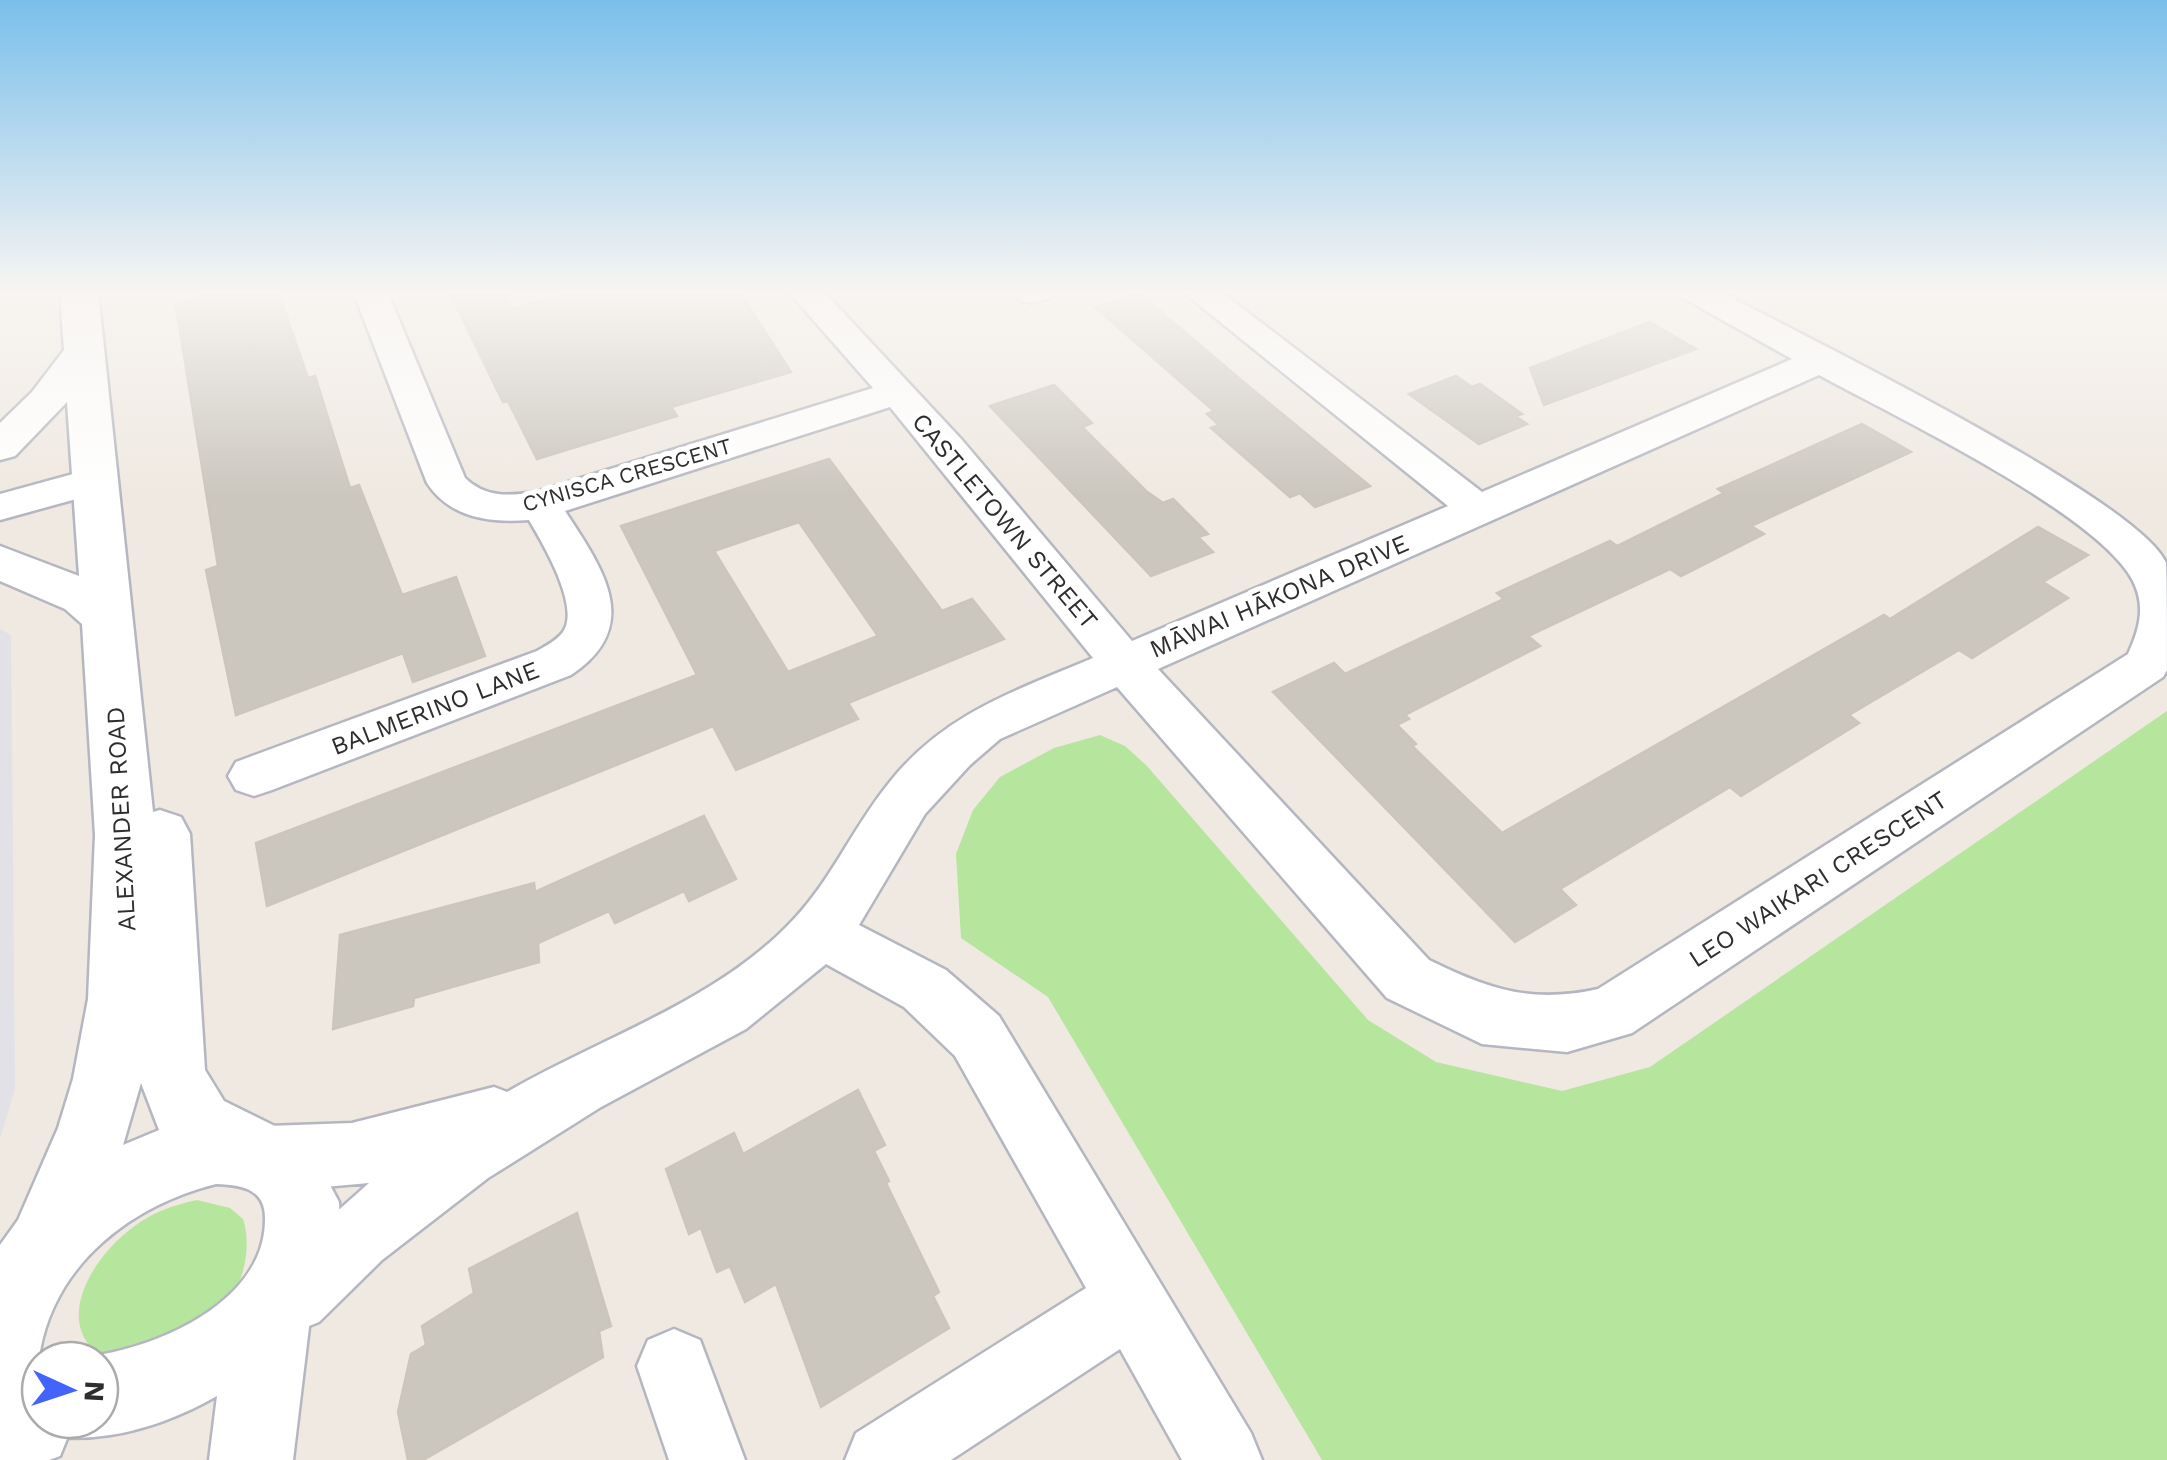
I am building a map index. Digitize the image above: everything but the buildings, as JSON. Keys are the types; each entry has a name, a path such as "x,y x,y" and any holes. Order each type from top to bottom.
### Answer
{"street":[{"path":"0,447 47,400 77,359"},
{"name":"ALEXANDER ROAD","path":"33,1340 45,1247 78,1168 112,1058 126,966 125,804 85,359"},
{"name":"CYNISCA CRESCENT","path":"398,359 447,483 460,498 509,510 540,505 895,393"},
{"name":"CASTLETOWN STREET","path":"865,359 948,448 1124,663"},
{"path":"1287,359 1479,510"},
{"name":"MĀWAI HĀKONA DRIVE","path":"275,1317 321,1268 398,1202 578,1087 722,1014 819,936 866,868 905,800 940,760 982,726 1822,360"},
{"name":"LEO WAIKARI CRESCENT","path":"1124,663 1408,980 1482,1016 1566,1024 1611,1014 2146,666 2165,624 2155,579 2121,537 2060,492 1822,360"},
{"path":"0,507 95,481"},
{"name":"BALMERINO LANE","path":"254,776 554,663 571,652 587,635 592,612 556,528 540,505"},
{"path":"0,562 83,597 107,618"},
{"name":"ALEXANDER ROAD","path":"107,618 155,794 168,933 171,1070 184,1107 200,1126 289,1178 302,1204 305,1237 296,1276 275,1317 245,1357 218,1381 160,1420 120,1434"},
{"path":"819,936 850,947 927,988 978,1036 1224,1460"},
{"name":"MĀWAI HĀKONA DRIVE","path":"252,1154 352,1155 410,1143 578,1087"},
{"name":"ALEXANDER ROAD","path":"45,1247 80,1210 119,1182 160,1162 200,1150 252,1154"},
{"path":"882,1460 1132,1300"},
{"name":"ALEXANDER ROAD","path":"251,1460 260,1374 275,1317"},
{"path":"674,1366 707,1460"}],"shaded area":[{"path":"0,629 11,635 15,1089 0,1139"}],"green space":[{"path":"2167,711 2167,1460 1322,1460 1048,997 961,938 956,854 973,810 1000,777 1054,748 1100,735 1125,746 1146,765 1368,1020 1436,1062 1562,1091 1650,1067"},
{"path":"197,1200 230,1208 243,1219 247,1249 233,1295 214,1320 165,1342 120,1354 120,1340 86,1340 80,1327 79,1309 92,1273 117,1240 139,1223"}]}
